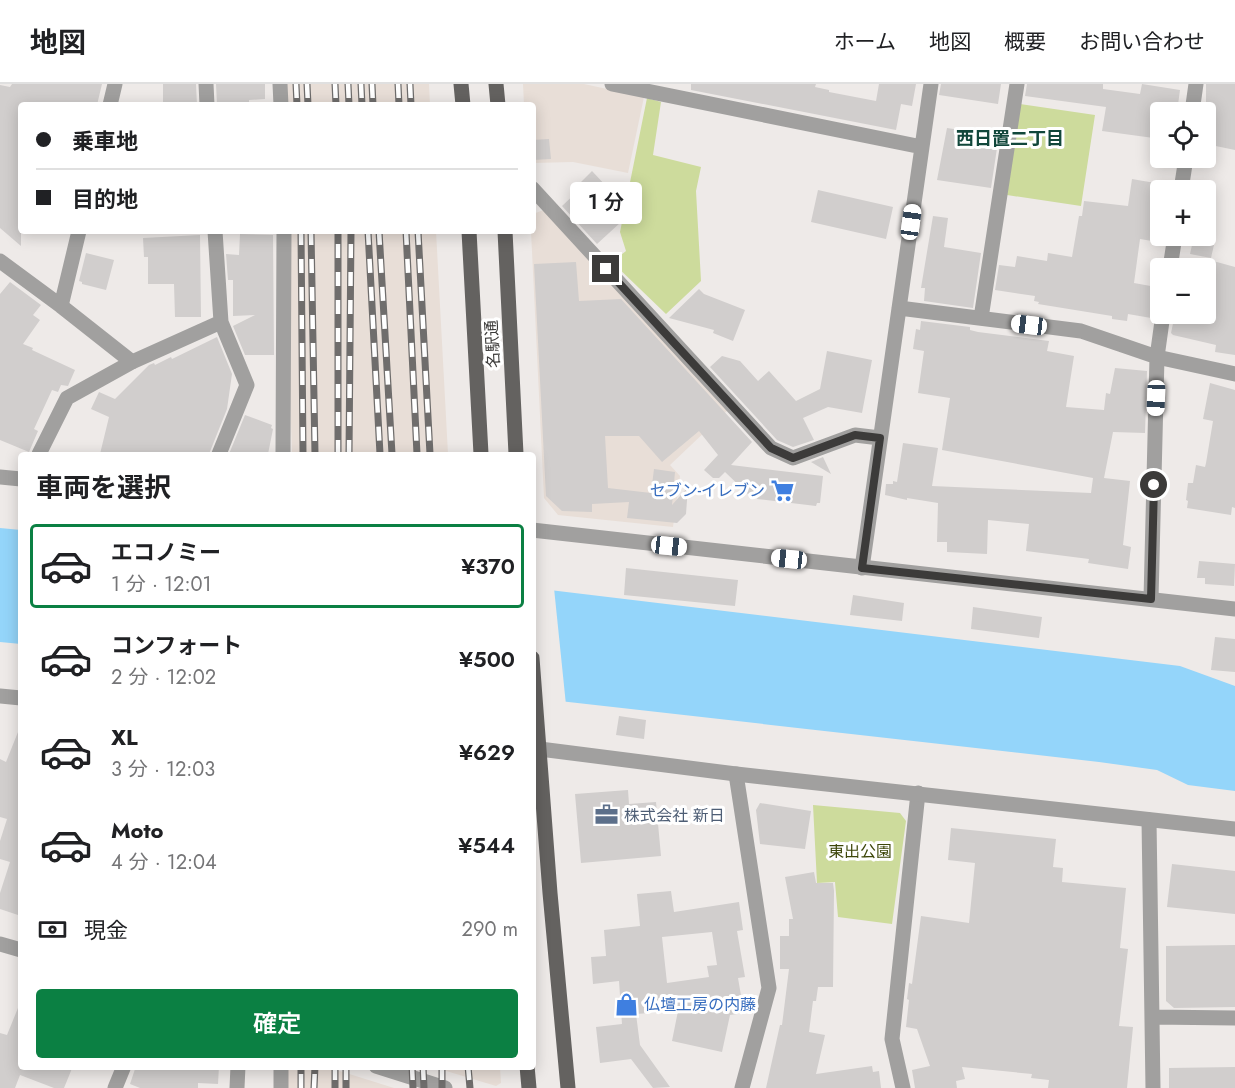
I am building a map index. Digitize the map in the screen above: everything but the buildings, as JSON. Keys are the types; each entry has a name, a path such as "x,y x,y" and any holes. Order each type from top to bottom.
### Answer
{"main road":[{"path":"461,84 463,102"},
{"path":"496,84 498,102"},
{"name":"名駅通","path":"469,234 481,452"},
{"name":"名駅通","path":"504,234 516,452"},
{"path":"536,695 537,748 568,1088"},
{"path":"527,1070 529,1088"}],"street":[{"path":"111,102 115,84"},
{"path":"206,84 207,102"},
{"path":"280,84 281,102"},
{"path":"612,84 653,88 922,147"},
{"path":"862,568 931,84"},
{"path":"981,318 1017,84"},
{"path":"1194,102 1197,84"},
{"path":"536,192 771,448 793,458 855,435 880,438"},
{"path":"61,306 78,234"},
{"path":"215,234 221,322 247,385 220,452"},
{"path":"283,452 284,234"},
{"path":"3,269 61,306 132,362"},
{"path":"899,308 1080,331 1157,357 1235,374"},
{"path":"40,452 67,398 132,362 221,322"},
{"path":"1151,599 1157,357 1162,324"},
{"path":"0,477 18,479"},
{"path":"536,530 1235,609"},
{"path":"0,696 18,698"},
{"path":"537,748 736,774 1235,829"},
{"path":"736,774 769,988 742,1088"},
{"path":"903,1088 892,1039 918,793"},
{"path":"1149,820 1153,1088"},
{"path":"0,944 18,949"},
{"path":"1152,1017 1235,1018"},
{"path":"115,1088 122,1070"},
{"path":"237,1088 238,1070"},
{"path":"281,1070 281,1088"},
{"path":"389,1070 445,1088"}],"shaded area":[{"path":"281,84 429,84 430,102 281,102"},
{"path":"523,84 584,84 644,97 628,173 573,162 536,163 536,102 524,102"},
{"path":"546,209 729,409 670,465 680,476 673,527 558,515 544,498 531,234 536,234 536,213"},
{"path":"285,234 436,234 448,452 292,452"},
{"path":"287,1070 337,1070 394,1088 286,1088"},
{"path":"443,1070 500,1070 501,1083 496,1086"}],"green space":[{"path":"647,98 661,102 653,155 701,167 696,191 701,281 666,314 612,262 626,251 620,232"},
{"path":"1020,104 1095,115 1081,206 1007,195"},
{"name":"東出公園","path":"813,805 900,813 906,821 892,924 838,917 835,882 817,883"}],"water":[{"path":"0,528 18,530 18,644 0,642"},
{"path":"536,588 1180,666 1235,686 1235,791 1188,785 1157,770 536,698"}],"pier":[{"path":"536,585 554,588 566,705 536,701"}],"railway":[{"path":"296,84 297,102"},
{"path":"307,84 308,102"},
{"path":"335,84 336,102"},
{"path":"348,84 349,102"},
{"path":"361,84 362,102"},
{"path":"372,84 373,102"},
{"path":"398,84 399,102"},
{"path":"410,84 411,102"},
{"path":"301,234 303,452"},
{"path":"311,234 315,452"},
{"path":"338,234 338,452"},
{"path":"349,452 351,234"},
{"path":"368,234 380,452"},
{"path":"379,234 392,452"},
{"path":"406,234 417,452"},
{"path":"418,234 430,452"},
{"path":"301,1070 301,1088"},
{"path":"314,1088 315,1070"},
{"path":"335,1070 335,1088"},
{"path":"346,1070 346,1088"},
{"path":"412,1070 413,1088"},
{"path":"423,1070 424,1088"},
{"path":"442,1070 442,1088"},
{"path":"468,1070 470,1088"}],"place":[{"name":"セブン-イレブン","path":"783,490"},
{"name":"株式会社 新日","path":"606,815"},
{"name":"仏壇工房の内藤","path":"626,1004"}],"district":[{"name":"西日置二丁目","path":"1010,139"}],"route":[{"path":"606,269 771,448 793,458 855,435 880,438 862,568 1151,599 1154,485"}]}
